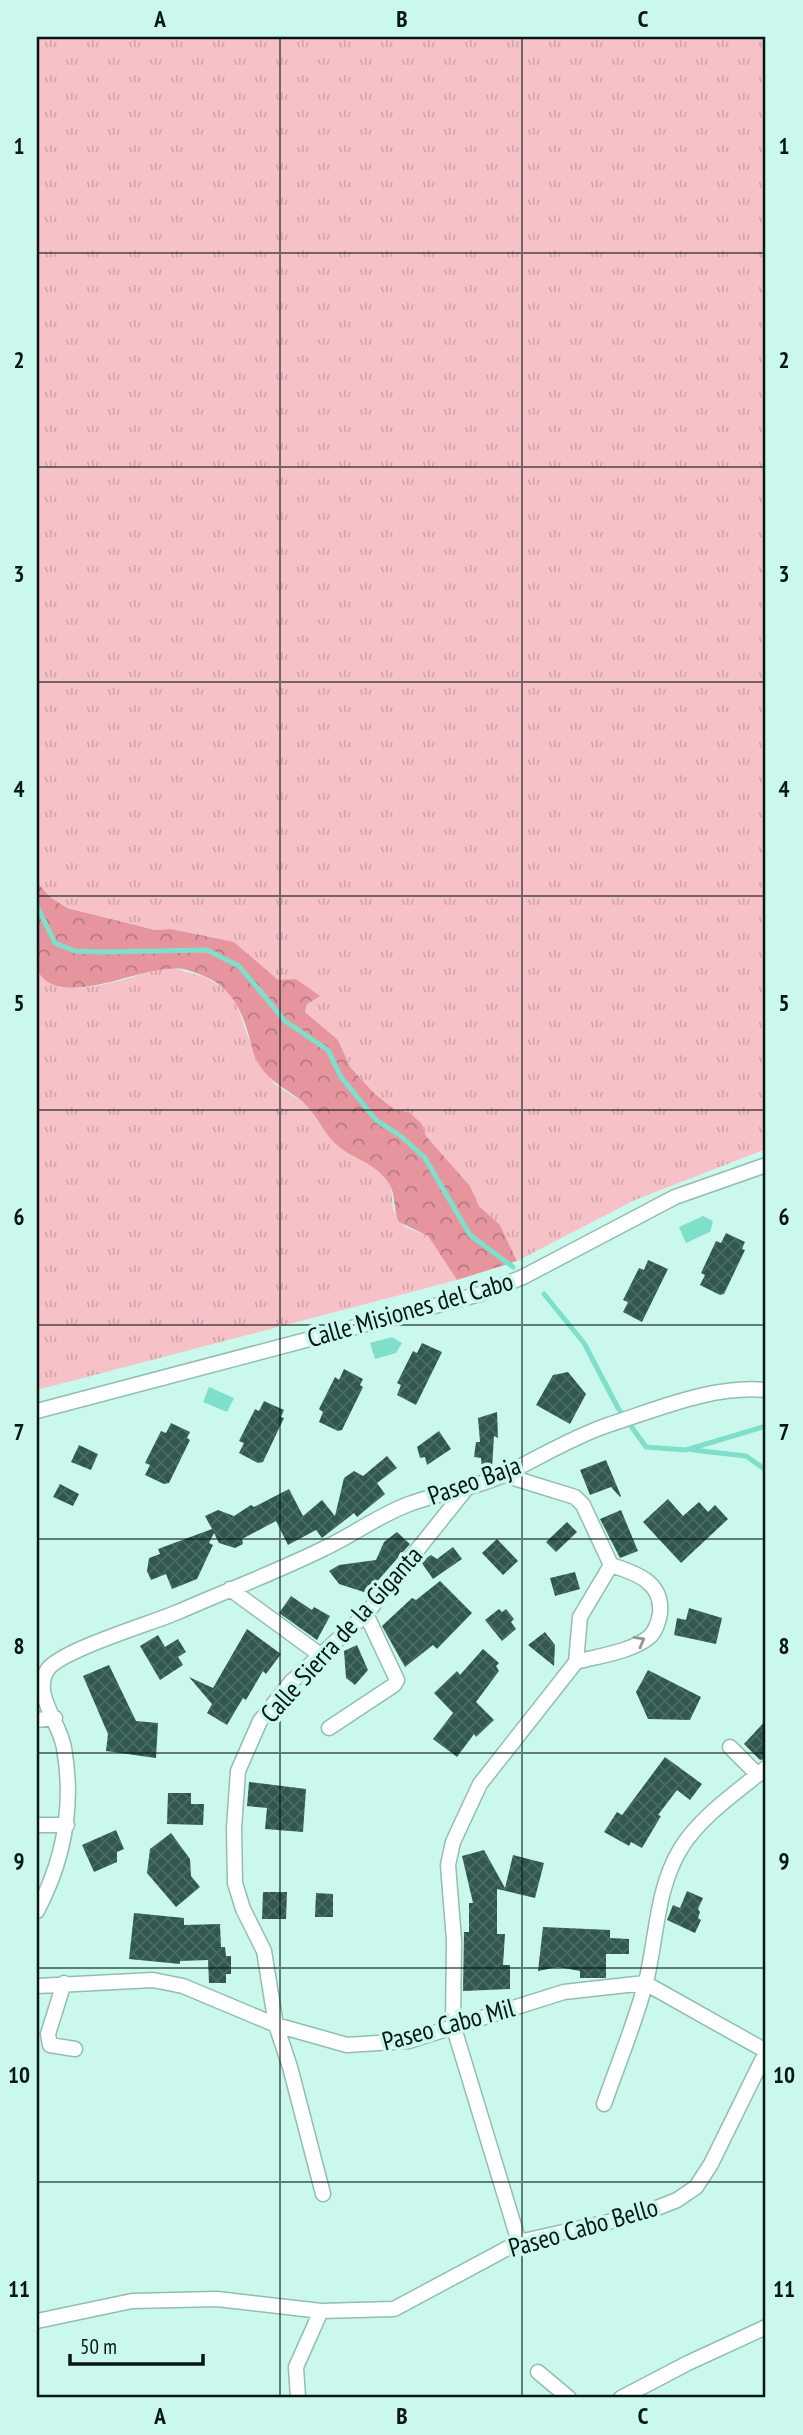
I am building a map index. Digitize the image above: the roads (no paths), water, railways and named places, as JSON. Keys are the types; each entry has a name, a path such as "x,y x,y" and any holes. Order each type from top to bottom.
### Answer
{"street":[{"name":"Calle Misiones del Cabo","path":"37,1411 480,1293 523,1278 675,1197 766,1165"},
{"name":"Paseo Baja","path":"55,1718 43,1693 42,1679 50,1666 80,1650 156,1622 323,1550 411,1503 466,1489 503,1475 569,1439 704,1395 738,1388 766,1390"},
{"path":"503,1475 575,1497 583,1505 611,1564 646,1579 652,1585 660,1605 659,1620 650,1637 633,1646 576,1662"},
{"name":"Calle Sierra de la Giganta","path":"323,2194 293,2078 276,2025 264,1951 243,1909 235,1884 234,1828 238,1771 260,1721 291,1682 366,1614 466,1489"},
{"path":"519,2242 453,2025 454,1940 448,1887 453,1842 480,1784 576,1662 580,1617 611,1564"},
{"path":"230,1589 319,1654"},
{"path":"329,1728 394,1685 397,1680 366,1614"},
{"path":"37,1720 55,1718 64,1744 68,1770 67,1825 55,1871 37,1911"},
{"path":"604,2104 645,1983 668,1873 681,1848 700,1823 762,1771 730,1747"},
{"path":"37,1825 67,1825"},
{"name":"Paseo Cabo Mil","path":"37,1986 153,1980 183,1986 276,2025 347,2045 409,2040 564,1992 645,1983"},
{"path":"64,1983 48,2034 50,2045 75,2049"},
{"path":"645,1983 766,2052"},
{"name":"Paseo Cabo Bello","path":"37,2320 132,2301 218,2299 321,2311 394,2309 500,2249 519,2242 639,2215 677,2200 696,2187 711,2164 766,2052"},
{"path":"298,2398 296,2367 321,2311"},
{"path":"621,2398 766,2327"},
{"path":"538,2372 569,2398"}],"waterway":[{"path":"37,906 55,943 75,951 207,950 239,966 285,1021 328,1050 341,1077 376,1120 402,1137 425,1158 470,1235 513,1267"},
{"path":"544,1294 584,1343 618,1408 646,1447 686,1450 766,1426"},
{"path":"693,1450 746,1456 766,1470"}]}
